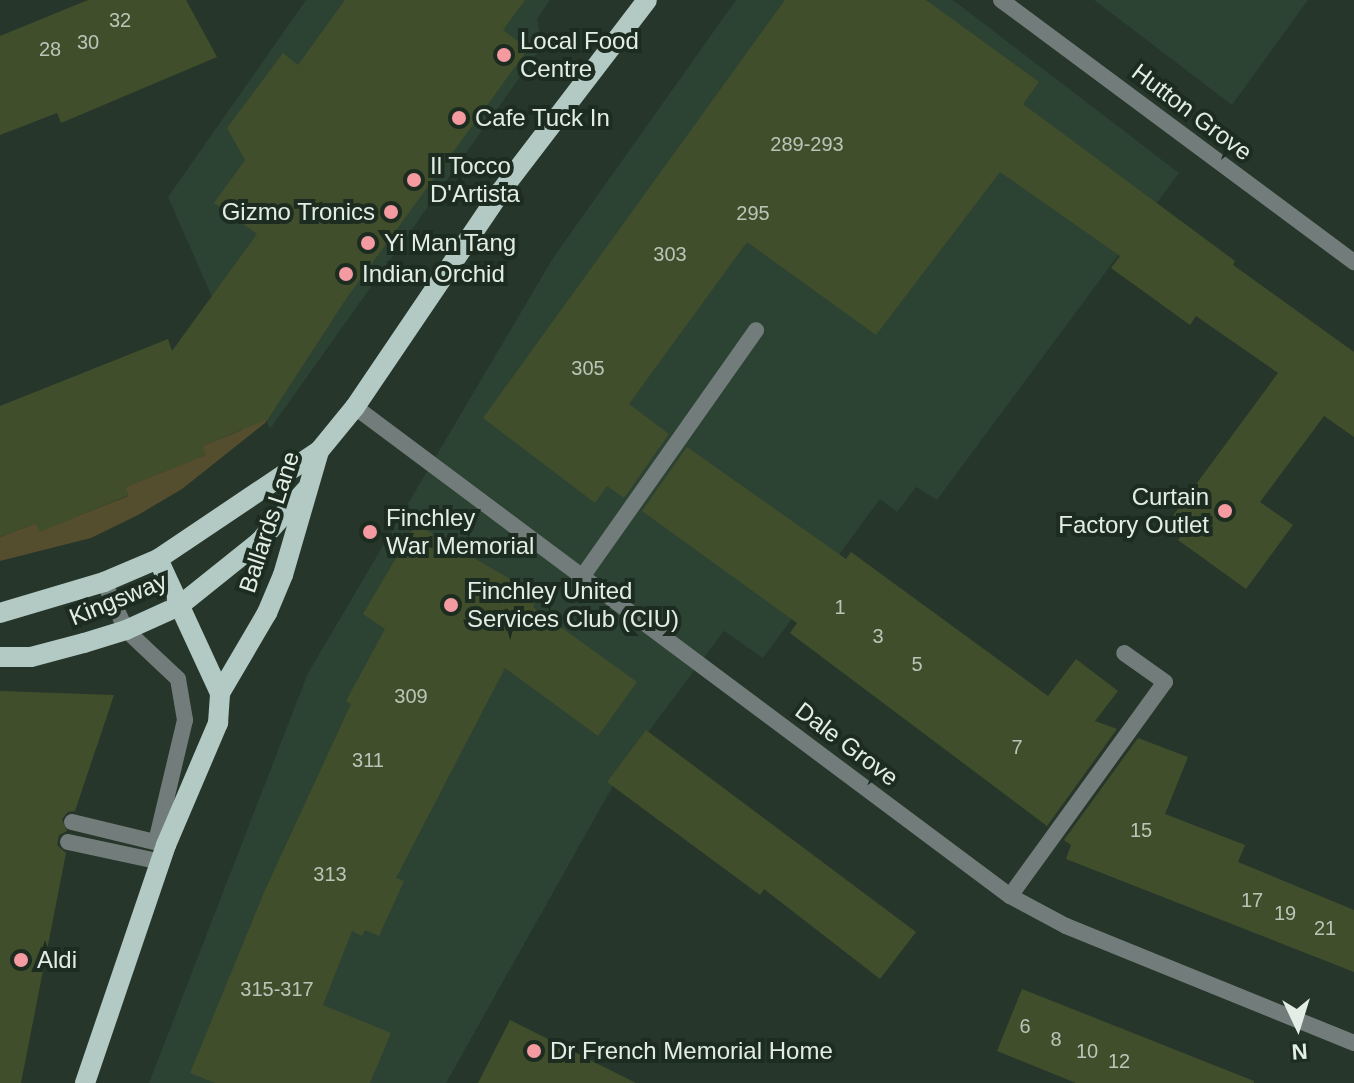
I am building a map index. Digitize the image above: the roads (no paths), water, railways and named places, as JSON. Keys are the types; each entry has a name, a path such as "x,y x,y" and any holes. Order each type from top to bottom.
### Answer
{"main road":[{"name":"Ballards Lane","path":"85,1083 161,849 218,723 220,693 267,613 297,537 319,451 355,407 501,191 647,0"},
{"name":"Kingsway","path":"0,613 104,582 158,559 319,451"},
{"name":"Kingsway","path":"0,657 31,657 126,630 179,606 236,562 308,487"},
{"path":"158,559 220,693"}],"street":[{"name":"Hutton Grove","path":"1001,0 1354,262"},
{"path":"582,577 756,330"},
{"name":"Dale Grove","path":"355,407 1010,896 1066,926 1354,1043"},
{"path":"104,582 126,630 178,679 185,720 161,849"},
{"path":"1010,896 1165,682 1124,653"},
{"path":"72,822 161,849"},
{"path":"68,842 161,849"}],"place":[{"name":"Local Food Centre","path":"504,55"},
{"name":"Cafe Tuck In","path":"459,118"},
{"name":"Il Tocco D'Artista","path":"414,180"},
{"name":"Gizmo Tronics","path":"391,212"},
{"name":"Yi Man Tang","path":"368,243"},
{"name":"Indian Orchid","path":"346,274"},
{"name":"Curtain Factory Outlet","path":"1225,511"},
{"name":"Finchley War Memorial","path":"370,532"},
{"name":"Finchley United Services Club (CIU)","path":"451,605"},
{"name":"Aldi","path":"21,960"},
{"name":"Dr French Memorial Home","path":"534,1051"}]}
